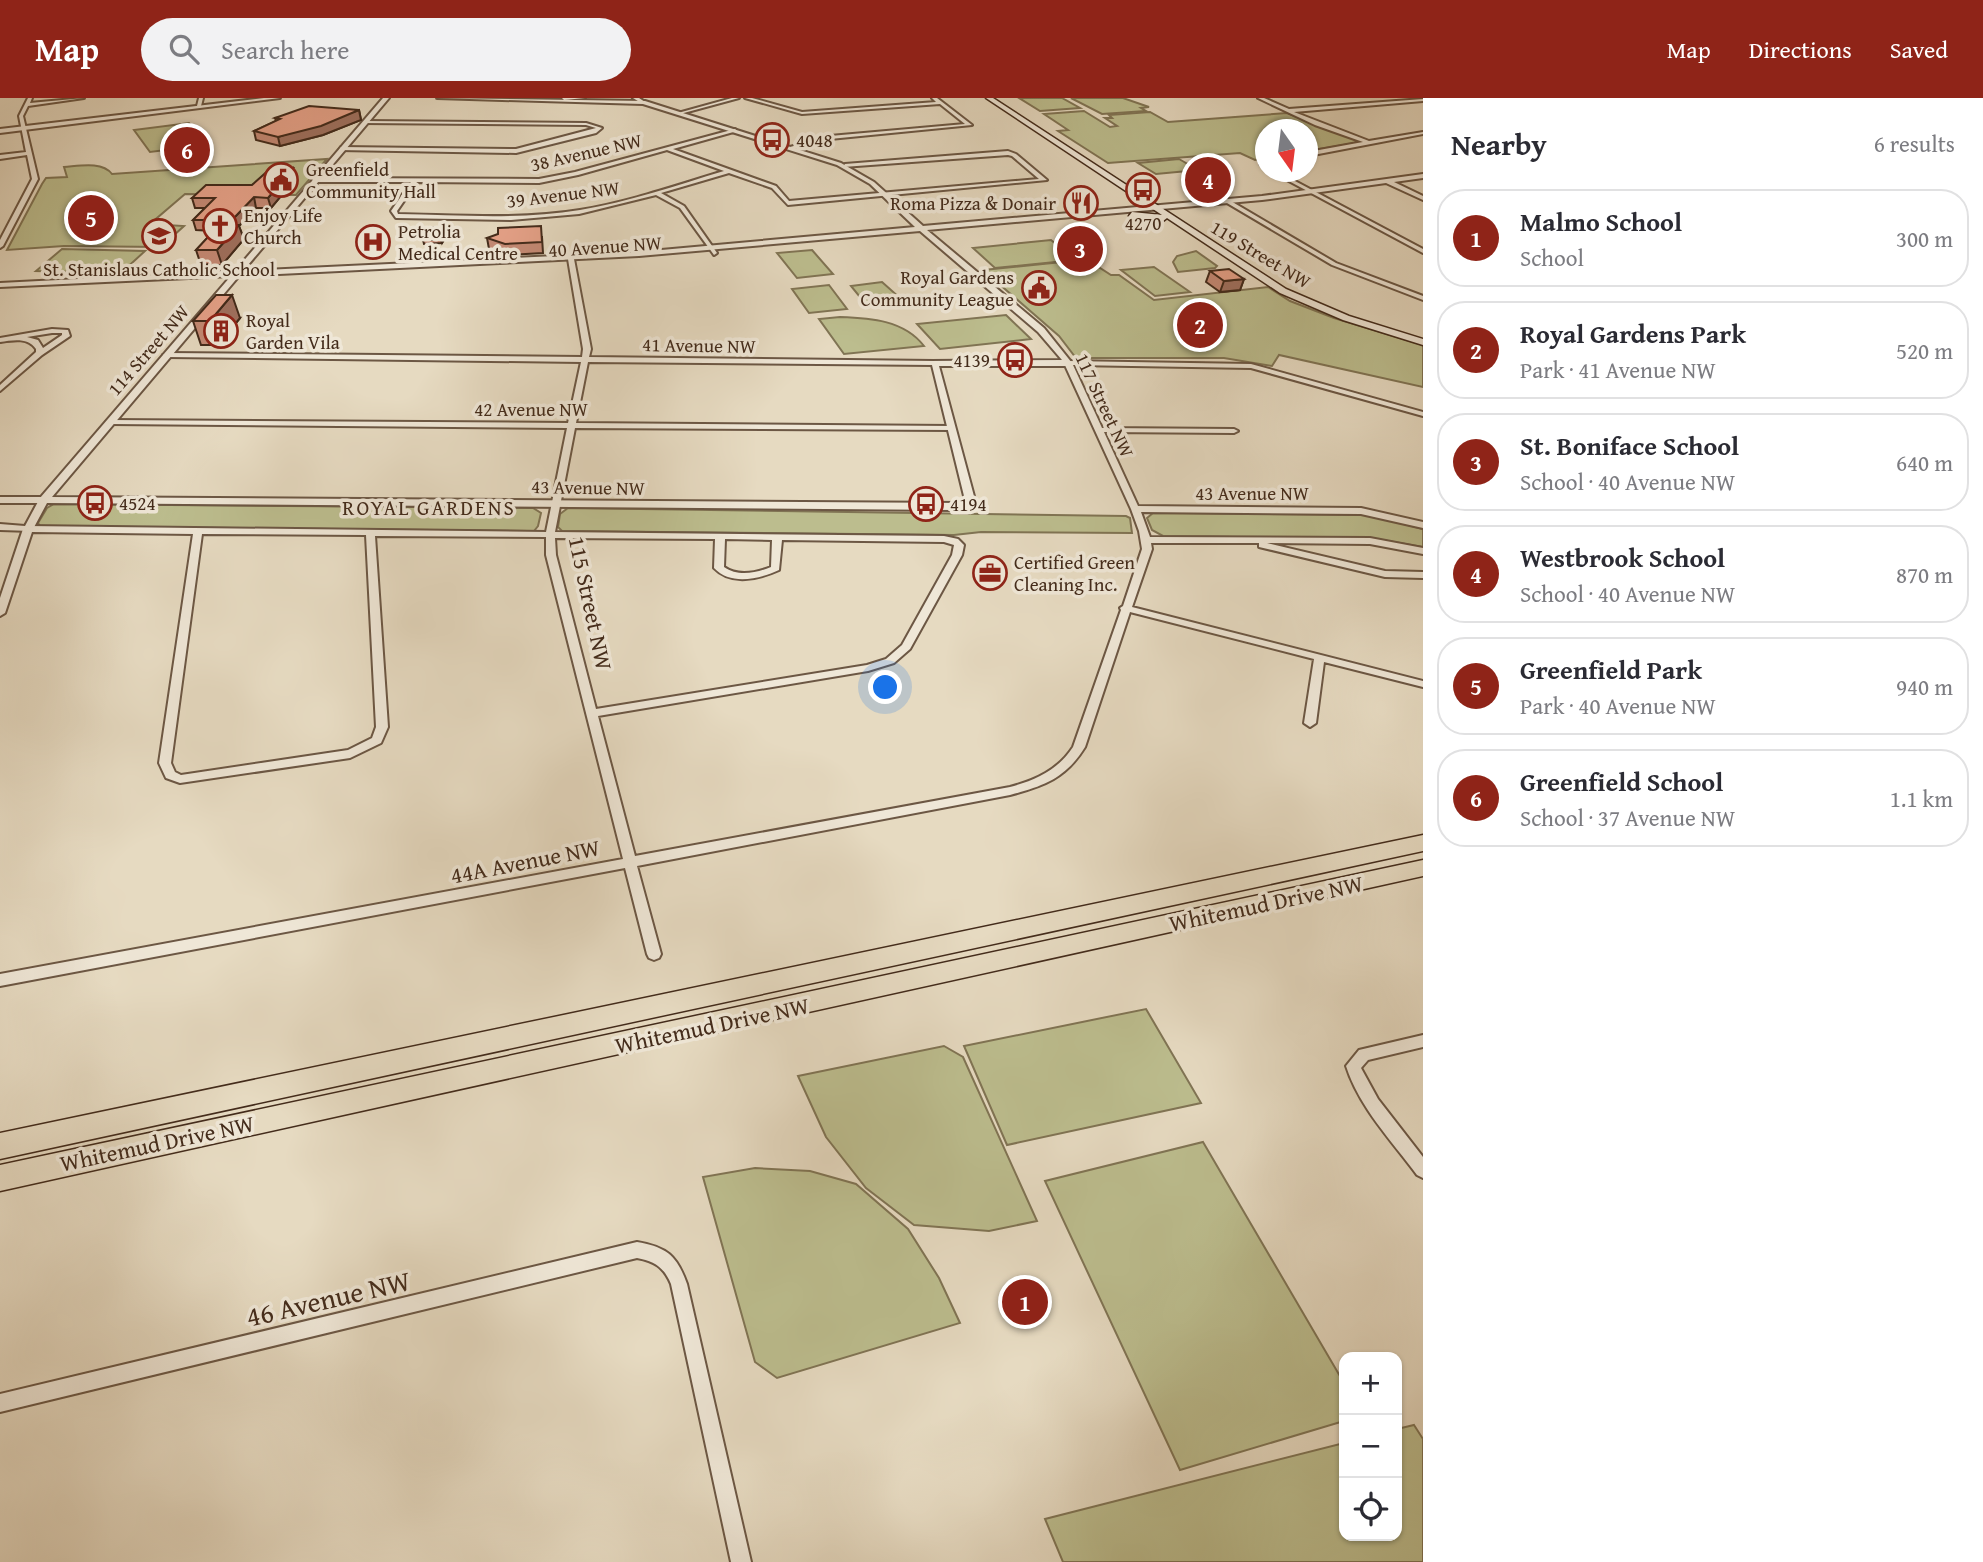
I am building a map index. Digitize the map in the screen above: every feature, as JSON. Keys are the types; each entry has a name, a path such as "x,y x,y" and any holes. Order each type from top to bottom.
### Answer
{"highway":[{"name":"Whitemud Drive NW","path":"0,1146 1423,843"},
{"name":"Whitemud Drive NW","path":"0,1178 1423,868"}],"main road":[{"name":"119 Street NW","path":"989,98 1142,200 1293,288 1356,314 1423,335"},
{"name":"119 Street NW","path":"1003,99 1160,209 1173,221 1283,291 1346,318 1423,342"},
{"path":"1120,210 1136,206 1142,200"},
{"path":"1132,214 1173,221"}],"street":[{"path":"0,245 34,183 21,113 30,98"},
{"path":"25,104 82,98"},
{"path":"199,106 201,98"},
{"path":"0,131 277,98"},
{"name":"114 Street NW","path":"0,613 28,529 44,500 386,98"},
{"name":"117 Street NW","path":"440,98 643,102 845,166 869,180 924,231 1047,335 1068,363 1135,509 1146,540"},
{"path":"564,99 583,98"},
{"path":"635,98 643,102"},
{"path":"680,113 737,98"},
{"path":"747,98 798,113 941,103"},
{"path":"792,148 830,138 969,127 968,123 934,98"},
{"path":"1260,98 1369,143"},
{"path":"1288,111 1423,100"},
{"path":"341,149 516,151 594,132 600,128 586,124 365,122"},
{"name":"38 Avenue NW","path":"315,180 514,182 552,179 734,130"},
{"path":"1318,151 1423,133"},
{"path":"667,149 774,187 788,203 1044,180 1008,153 845,166"},
{"path":"0,157 30,153"},
{"name":"39 Avenue NW","path":"396,216 498,218 603,208 731,171"},
{"name":"40 Avenue NW","path":"0,285 572,262 1132,214 1423,176"},
{"path":"396,216 394,211 414,181"},
{"path":"1294,182 1423,251"},
{"path":"1389,182 1423,198"},
{"path":"657,194 685,209 712,251"},
{"path":"1229,202 1334,264 1423,298"},
{"name":"40 Avenue NW","path":"924,231 1120,210 1160,209"},
{"name":"115 Street NW","path":"572,262 587,339 586,360 550,535 555,574 654,954"},
{"name":"40 Avenue NW","path":"0,292 234,276"},
{"path":"0,340 65,331 66,335 39,353 0,389"},
{"path":"0,340 21,338 35,342 40,349 39,353"},
{"name":"41 Avenue NW","path":"167,355 1232,364 1262,368 1423,414"},
{"path":"934,363 951,428"},
{"name":"42 Avenue NW","path":"110,422 951,428"},
{"name":"43 Avenue NW","path":"0,500 949,508 966,505 970,500 951,428"},
{"path":"1098,430 1234,431"},
{"name":"43 Avenue NW","path":"1135,509 1369,512 1423,525"},
{"path":"0,527 955,541 959,548 906,647 890,661 868,668 591,714"},
{"path":"198,532 165,763 167,771 174,778 195,779 350,754 373,744 380,736 382,727 370,534"},
{"path":"720,537 719,568 727,575 735,576 776,568 777,538"},
{"path":"1423,551 1380,542 1146,540 1144,558 1125,608 1423,684"},
{"path":"1241,540 1385,574 1423,575"},
{"name":"44A Avenue NW","path":"0,980 1010,790 1055,776 1073,759 1079,747 1125,608"},
{"path":"1310,723 1319,658"},
{"path":"1423,1041 1364,1055 1353,1066 1364,1090 1423,1170"},
{"name":"46 Avenue NW","path":"0,1403 637,1250 658,1253 667,1259 679,1283 741,1562"}],"green space":[{"path":"1019,98 1062,98 1080,108 1040,111"},
{"path":"1071,98 1123,98 1149,107 1141,108 1146,111 1102,114"},
{"path":"1084,111 1110,127 1117,126 1105,118 1112,118 1109,115 1150,112 1168,122 1287,113 1302,119 1255,119 1255,160 1240,153 1108,163 1058,131 1068,130 1044,114"},
{"path":"189,123 206,145 150,152 134,130"},
{"path":"1318,125 1361,142 1318,149"},
{"path":"327,159 296,195 185,194 150,224 184,226 161,247 64,246 7,250 46,178 67,177 64,167 96,166 112,174"},
{"path":"1179,159 1198,170 1156,174 1138,163"},
{"path":"1051,240 1075,260 995,268 973,248"},
{"path":"62,249 145,251 121,273 36,271"},
{"path":"812,250 833,274 797,278 777,253"},
{"path":"1196,251 1217,266 1178,272 1173,262 1177,256"},
{"path":"1072,261 1100,268 1111,275 1119,275 1154,300 1268,287 1290,301 1334,318 1423,345 1423,387 1279,355 1272,366 1224,358 1076,358 1059,336 983,270"},
{"path":"1154,267 1190,292 1155,296 1121,270"},
{"path":"882,282 900,298 887,300 891,305 868,307 851,286"},
{"path":"829,285 847,309 809,313 792,289"},
{"path":"1006,315 1031,339 940,349 917,324"},
{"path":"840,317 886,322 907,331 924,346 844,354 819,319"},
{"path":"54,504 533,508 541,513 534,531 40,526 38,523 47,508"},
{"path":"568,508 1126,516 1130,518 1132,533 981,532 954,535 562,531 558,527 560,514"},
{"path":"1153,513 1369,515 1423,529 1423,547 1377,539 1163,536 1152,530 1147,518"},
{"path":"1146,1009 1201,1103 1007,1145 964,1046"},
{"path":"944,1046 963,1057 1037,1221 989,1231 914,1225 866,1188 826,1137 798,1076"},
{"path":"1203,1142 1339,1374 1339,1422 1180,1470 1045,1181"},
{"path":"755,1168 810,1171 856,1184 908,1229 939,1278 960,1323 777,1378 755,1362 703,1177"},
{"path":"1414,1425 1423,1439 1423,1562 1063,1562 1045,1519 1339,1444 1339,1541 1402,1541 1402,1428"}],"building":[{"path":"309,106 359,110 321,126 278,137 254,131 280,119 275,118"},
{"path":"271,168 293,168 268,198 254,197 232,220 193,220 215,198 192,198 206,185 252,185"},
{"path":"219,225 239,225 217,250 196,250"},
{"path":"541,226 542,242 505,244 487,238 498,234 498,228"},
{"path":"431,227 448,228 441,240 423,240"},
{"path":"1229,269 1244,279 1224,281 1210,271"},
{"path":"216,295 232,295 210,321 193,321"}],"place":[{"name":"4048","path":"772,140"},
{"name":"Greenfield School","path":"187,150"},
{"name":"Greenfield Community Hall","path":"281,180"},
{"name":"Westbrook School","path":"1208,180"},
{"name":"4270","path":"1143,190"},
{"name":"Roma Pizza & Donair","path":"1081,203"},
{"name":"Greenfield Park","path":"91,218"},
{"name":"Enjoy Life Church","path":"220,226"},
{"name":"St. Stanislaus Catholic School","path":"159,236"},
{"name":"Petrolia Medical Centre","path":"373,242"},
{"name":"St. Boniface School","path":"1080,249"},
{"name":"Royal Gardens Community League","path":"1039,288"},
{"name":"Royal Gardens Park","path":"1200,325"},
{"name":"Royal Garden Vila","path":"221,331"},
{"name":"4139","path":"1015,360"},
{"name":"4524","path":"95,503"},
{"name":"4194","path":"926,504"},
{"name":"Certified Green Cleaning Inc.","path":"990,573"},
{"name":"Malmo School","path":"1025,1302"}],"district":[{"name":"ROYAL GARDENS","path":"429,507"}]}
